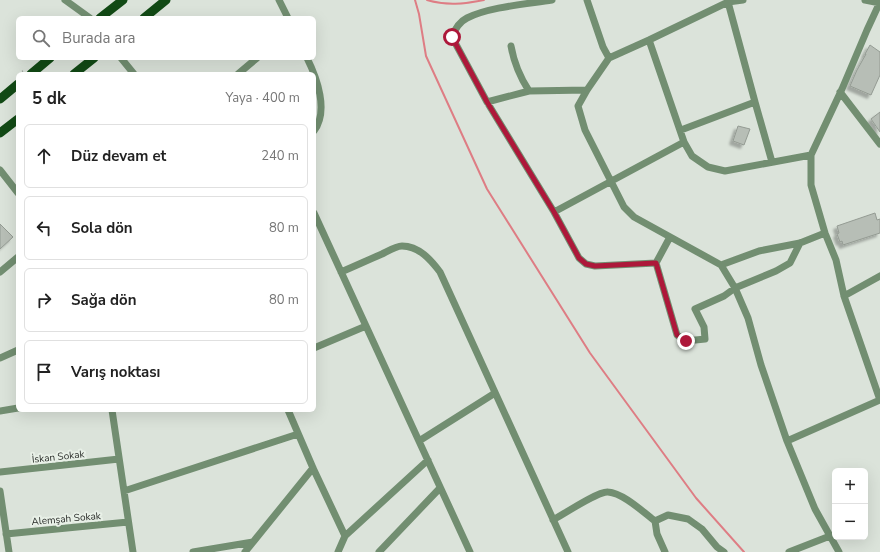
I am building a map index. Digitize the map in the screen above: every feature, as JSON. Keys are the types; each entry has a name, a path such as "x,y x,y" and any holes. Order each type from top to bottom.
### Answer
{"main road":[{"path":"103,16 123,0"},
{"path":"146,16 166,0"},
{"path":"32,72 48,60"},
{"path":"76,72 92,60"},
{"path":"0,99 16,86"},
{"path":"0,133 16,121"}],"street":[{"path":"64,0 87,16"},
{"path":"279,0 287,16"},
{"path":"552,0 486,11 466,18 455,29 452,37 487,102 554,212 579,258 586,264 595,266 656,263"},
{"path":"587,0 609,58"},
{"path":"743,0 728,2 609,58 578,106 585,130 624,207 634,217 721,265 735,288 748,318 761,365 787,441 815,510 839,552"},
{"path":"787,441 880,400 844,296 836,260 825,233 811,185 811,155 866,30 880,3 865,0"},
{"path":"728,2 772,162"},
{"path":"650,40 684,142 692,156 708,167 725,171 811,155"},
{"path":"511,46 513,59 518,72 530,91"},
{"path":"124,60 132,72"},
{"path":"240,72 255,60"},
{"path":"308,60 314,72"},
{"path":"316,81 320,100 320,116 316,126"},
{"path":"487,102 530,91 587,90"},
{"path":"840,92 880,144"},
{"path":"681,130 755,102"},
{"path":"554,212 684,142"},
{"path":"0,170 16,190"},
{"path":"316,216 470,552"},
{"path":"721,265 760,251 800,243 825,233"},
{"path":"670,237 656,263 677,335 686,341 705,339 704,327 695,308 724,296 735,288 776,272 790,264 800,243"},
{"path":"341,272 402,246 424,254 433,262 440,272 568,552"},
{"path":"0,272 16,259"},
{"path":"844,296 880,276"},
{"path":"316,347 366,326"},
{"path":"0,358 16,351"},
{"path":"419,441 496,393"},
{"path":"0,411 16,408"},
{"path":"113,412 133,552"},
{"path":"289,412 345,536"},
{"path":"124,491 298,434"},
{"name":"İskan Sokak","path":"0,472 119,459"},
{"path":"338,552 345,536 428,460"},
{"path":"245,552 313,468"},
{"path":"379,552 440,488"},
{"path":"0,490 1,513 9,552"},
{"path":"553,520 598,494 607,491 626,499 655,521 657,534 665,552"},
{"path":"655,521 668,515 688,519 702,529 717,547 724,552"},
{"name":"Alemşah Sokak","path":"6,534 128,522"},
{"path":"788,552 830,536"},
{"path":"193,552 210,551 253,542"}],"building":[{"path":"870,45 880,52 880,75 871,95 850,86"},
{"path":"880,112 880,132 871,119"},
{"path":"738,126 750,129 744,145 733,141"},
{"path":"875,213 877,220 880,219 880,233 843,245 842,241 840,242 837,234 839,233 837,226"},
{"path":"0,224 13,237 0,249"}],"waterway":[{"path":"415,0 419,14 426,56 487,189 590,353 696,498 744,552"},
{"path":"427,0 456,4 484,0"}],"route":[{"path":"452,37 487,102 554,212 579,258 586,264 595,266 656,263 677,335 686,341"}]}
